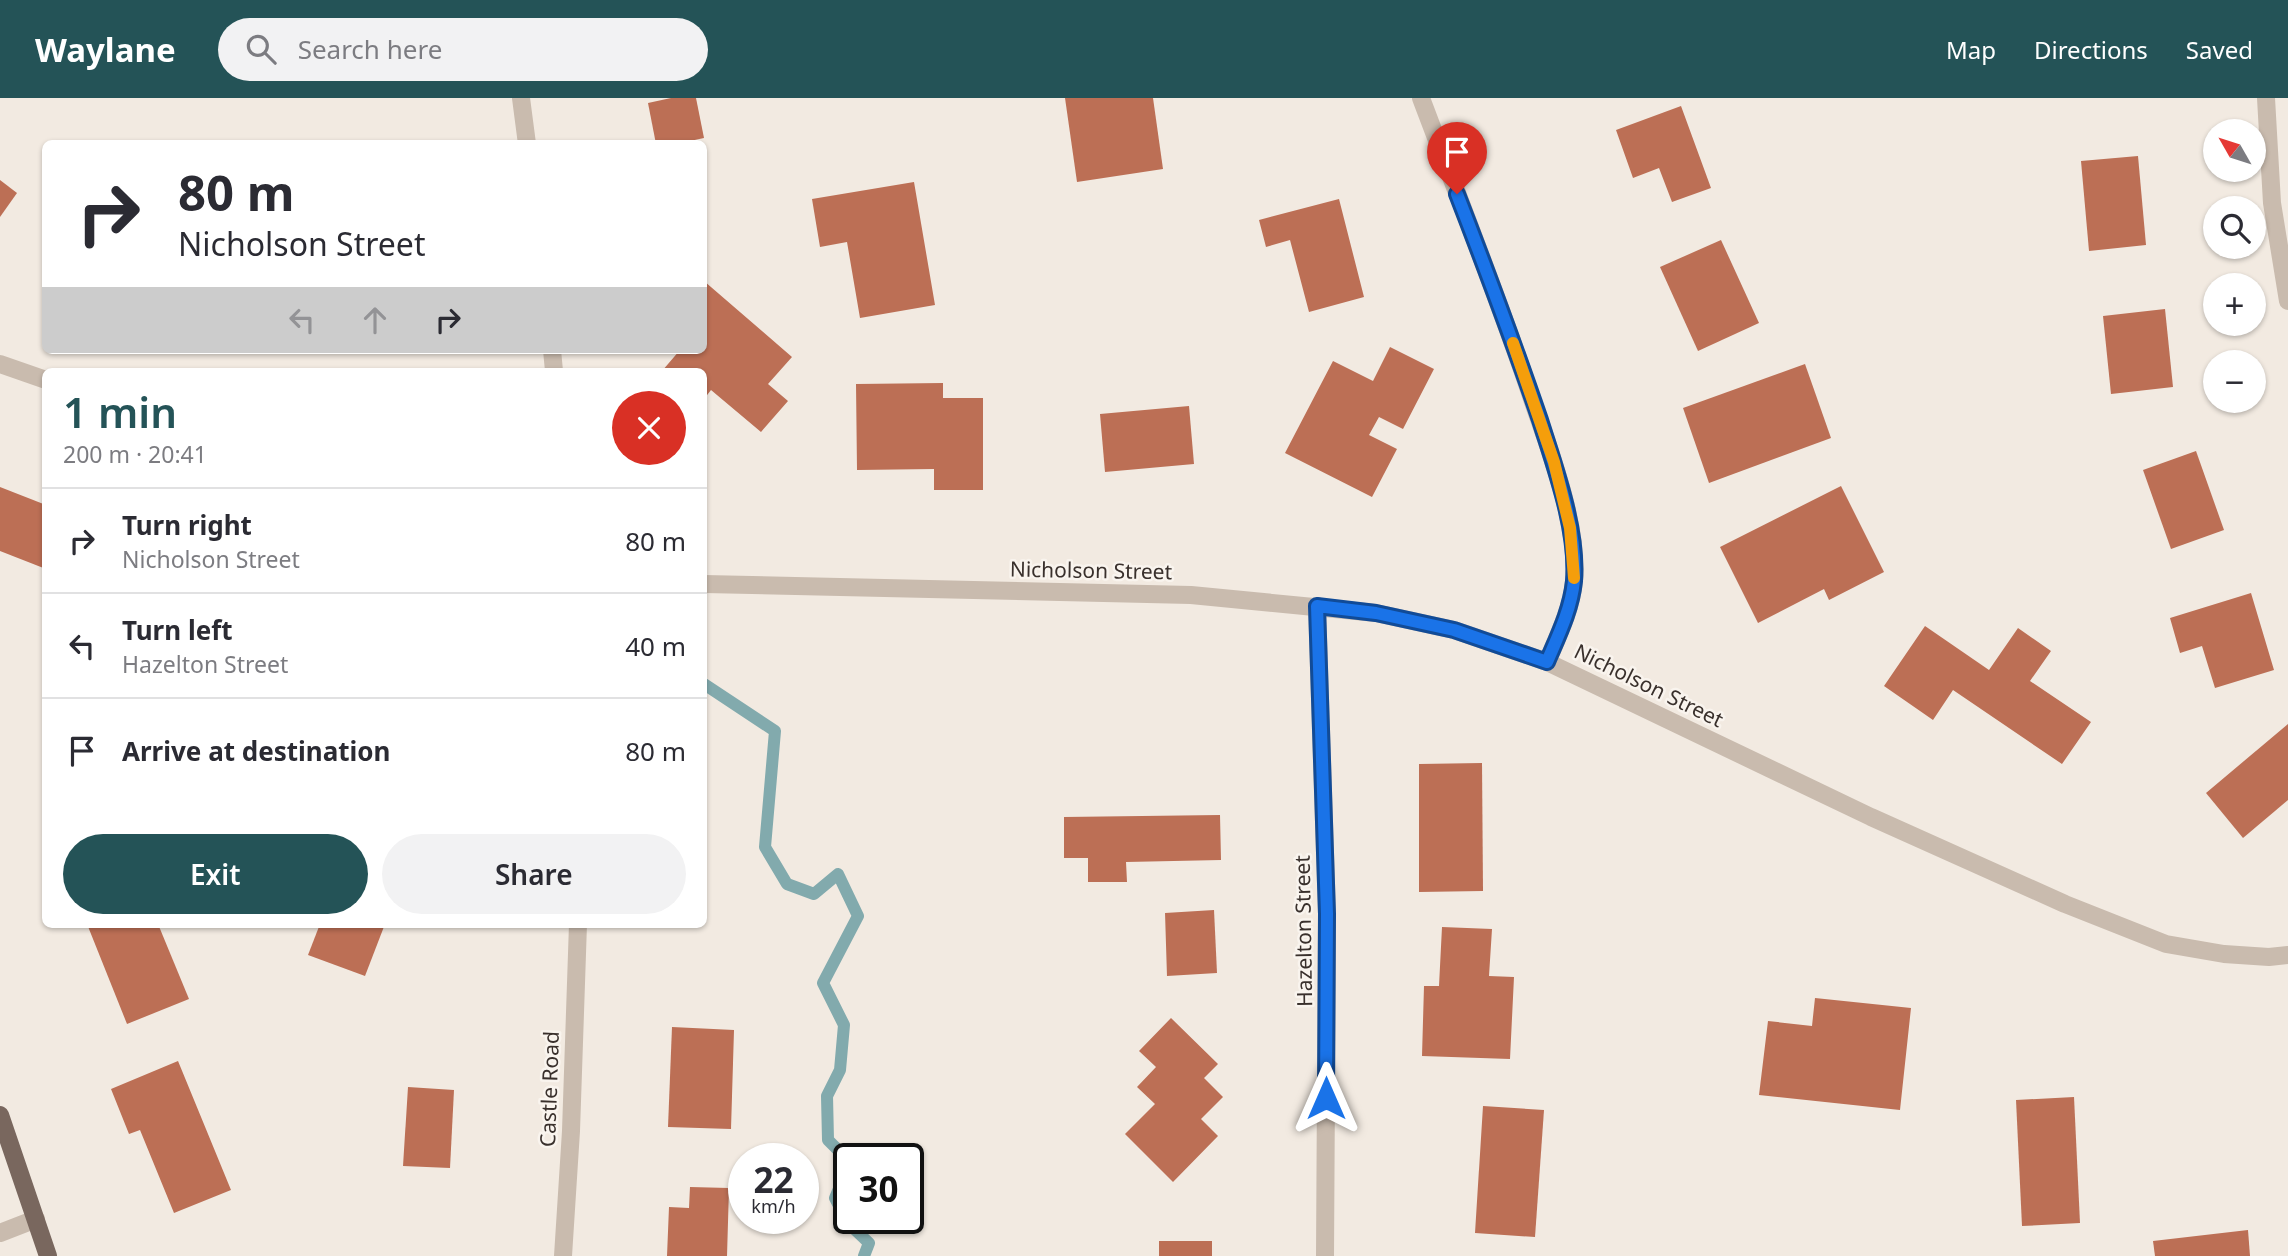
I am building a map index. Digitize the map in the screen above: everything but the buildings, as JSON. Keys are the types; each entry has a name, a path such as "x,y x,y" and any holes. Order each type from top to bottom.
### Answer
{"main road":[{"path":"0,1115 48,1256"}],"street":[{"path":"521,98 526,140"},
{"path":"1421,98 1512,338 1554,462 1570,528 1574,581 1565,621 1547,662"},
{"path":"2266,98 2272,203 2288,301"},
{"path":"0,364 42,379"},
{"name":"Nicholson Street","path":"707,583 1191,595 1376,613 1454,630 1547,662 1883,822 2065,904 2166,944 2224,954 2269,957 2288,955"},
{"name":"Hazelton Street","path":"1317,606 1327,914 1325,1256"},
{"name":"Castle Road","path":"563,1256 579,928"},
{"path":"0,1233 36,1219"}],"waterway":[{"path":"707,686 775,731 765,847 787,884 814,894 838,874 858,916 823,983 844,1025 840,1070 827,1096 828,1140 833,1145"},
{"path":"860,1234 869,1243 864,1256"}],"slow traffic":[{"path":"1513,343 1554,462 1570,528 1574,578"}],"route":[{"path":"1326,1098 1327,914 1317,606 1376,613 1454,630 1547,662 1565,621 1574,581 1570,528 1554,462 1512,338 1457,194"}]}
